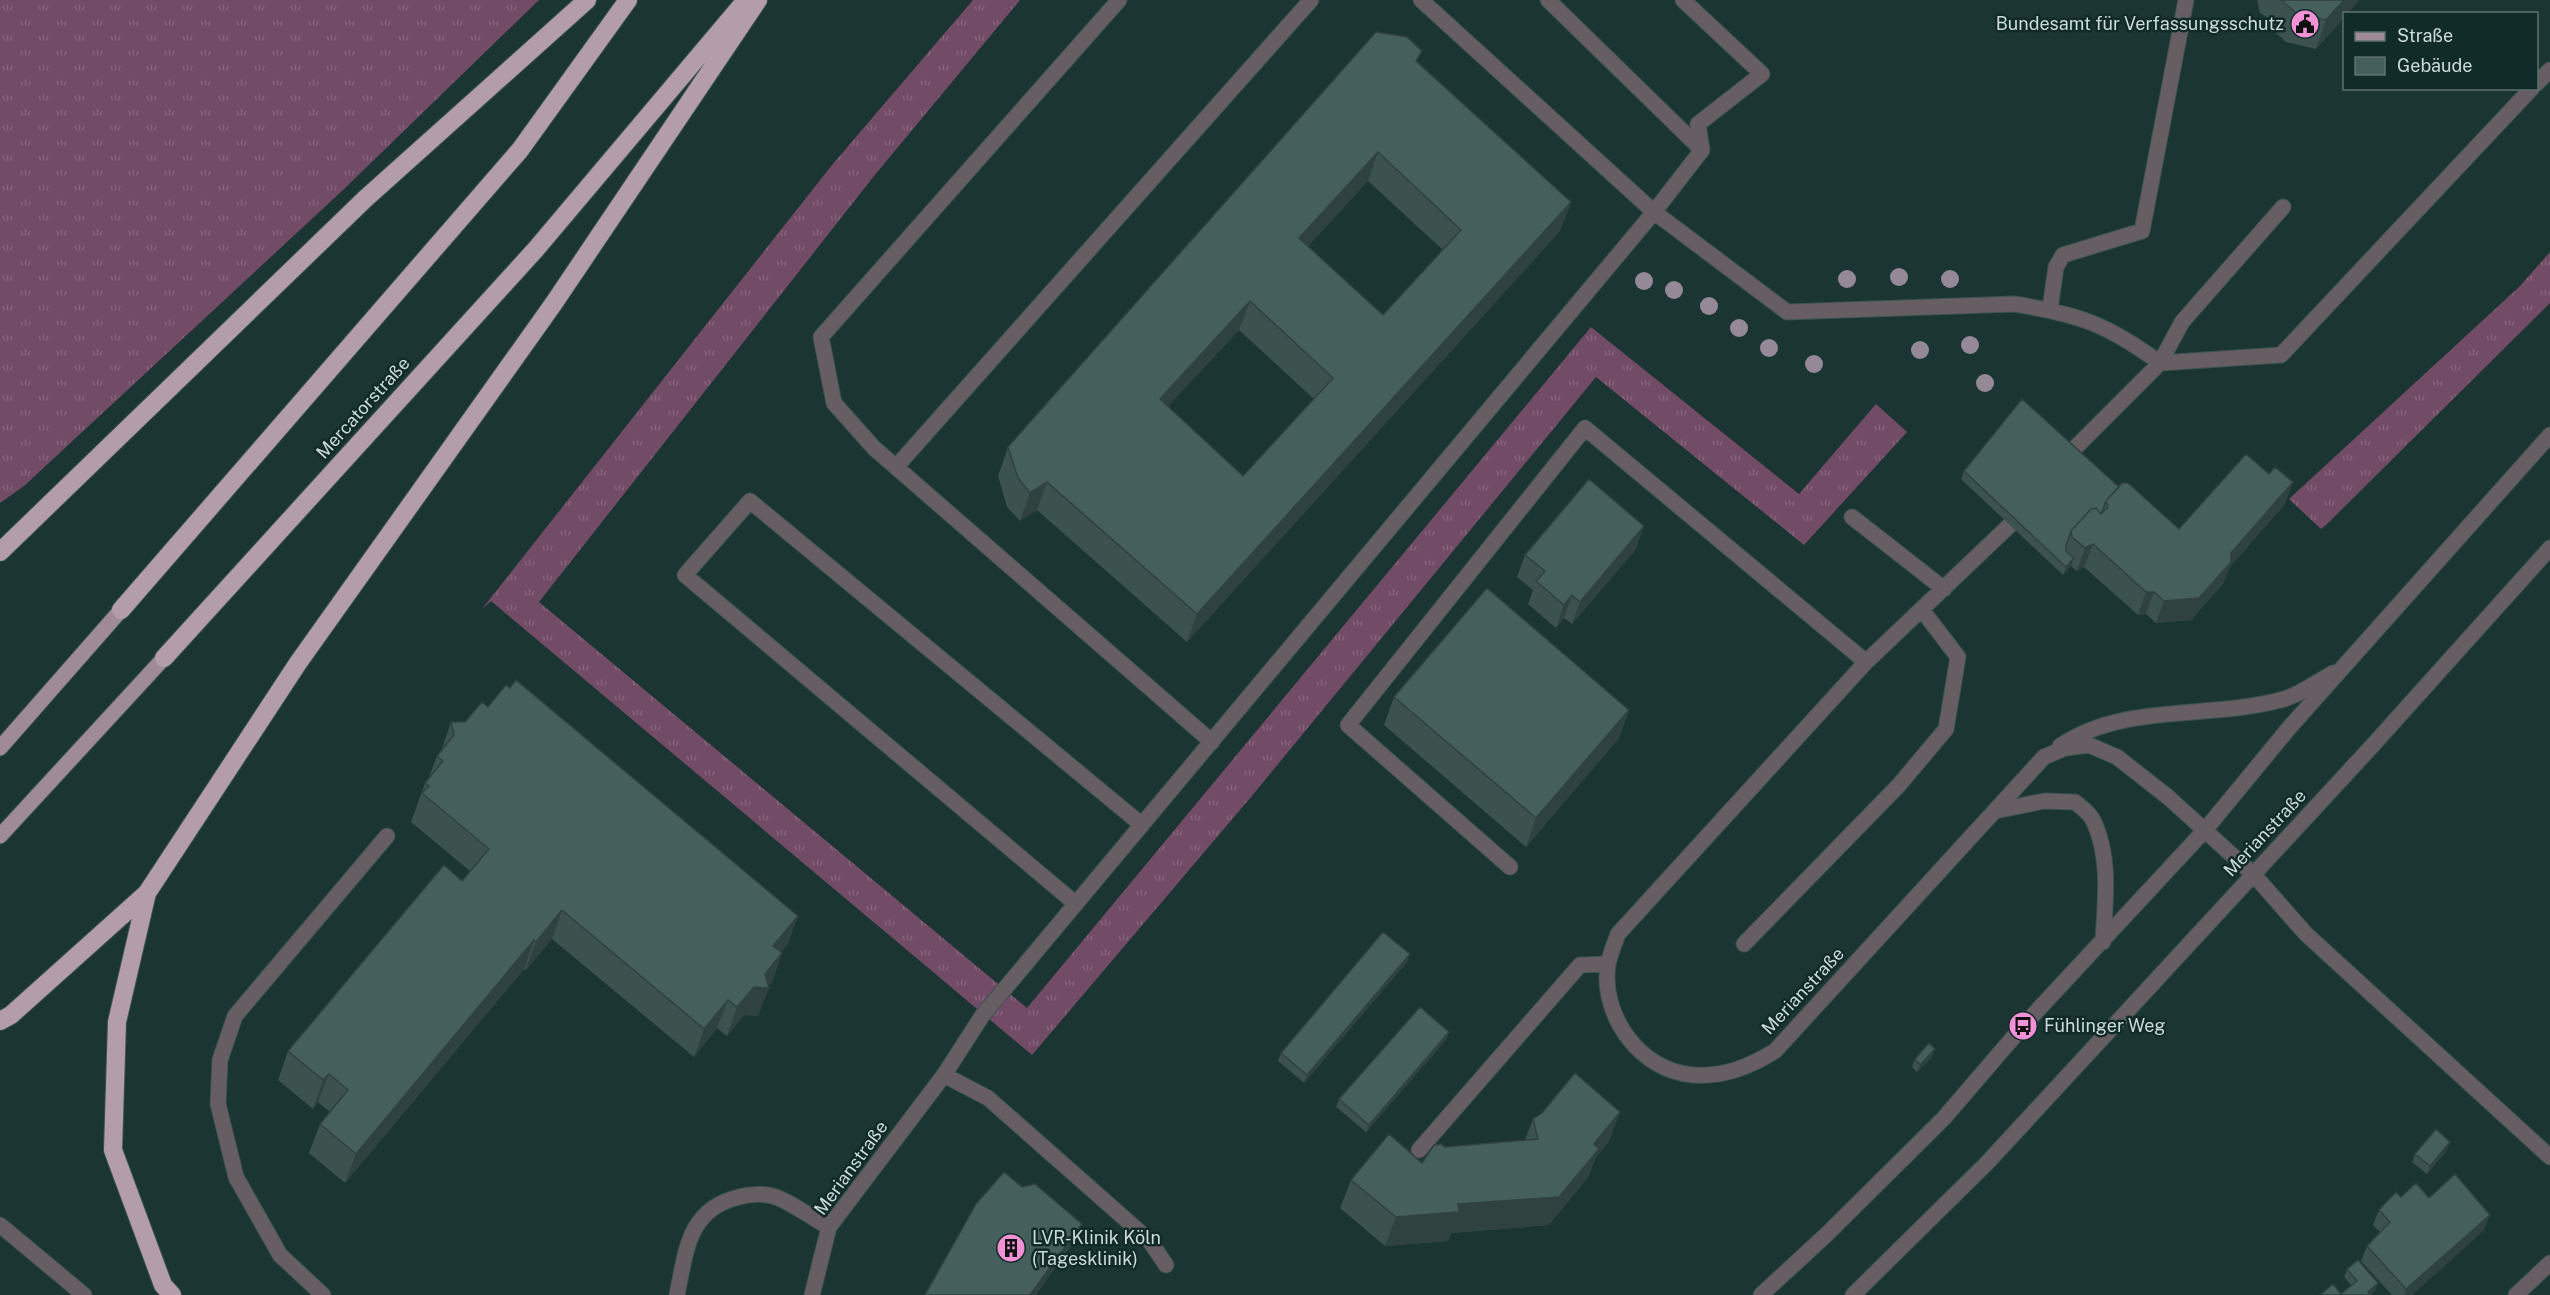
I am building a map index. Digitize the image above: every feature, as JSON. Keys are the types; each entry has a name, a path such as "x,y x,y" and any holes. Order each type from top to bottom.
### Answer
{"highway":[{"path":"0,552 365,199 587,0"},
{"path":"121,610 520,150 628,0"},
{"name":"Mercatorstraße","path":"164,658 536,249 747,0"},
{"path":"0,1021 11,1015 147,893 298,663 554,303 758,0"},
{"path":"147,893 117,1022 114,1150 163,1284 172,1295"}],"main road":[{"path":"0,748 121,610"},
{"name":"Mercatorstraße","path":"0,836 164,658"}],"street":[{"path":"1119,0 821,337 834,403 896,467 1212,742"},
{"path":"896,467 1311,0"},
{"path":"1421,0 1654,212 1787,312 2014,304 2050,309 2087,319 2123,336 2160,363 2282,355 2530,90"},
{"path":"1548,0 1702,150"},
{"path":"1683,0 1762,74 1698,124 1702,150"},
{"path":"2050,309 2056,267 2063,255 2142,231 2186,0"},
{"path":"2538,82 2550,69"},
{"name":"Merianstraße","path":"812,1295 829,1227 944,1075 982,1016 1654,212 1702,150"},
{"path":"2070,453 2160,363 2182,322 2283,207"},
{"path":"1510,867 1348,725 1585,428 1866,662"},
{"path":"1761,1295 1827,1234 1944,1118 2023,1026 2205,830 2266,754 2550,435"},
{"path":"1076,904 685,574 750,501 1142,825"},
{"path":"1852,517 1944,589"},
{"name":"Merianstraße","path":"2010,525 1866,662 1618,934 1608,963 1607,990 1617,1023 1635,1046 1657,1063 1692,1075 1727,1073 1749,1067 1775,1051 2043,757 2066,748 2089,745 2117,757 2205,830"},
{"name":"Merianstraße","path":"1852,1295 1987,1163 2550,548"},
{"path":"1744,944 1899,785 1946,729 1958,657 1922,610"},
{"path":"2043,757 2080,733 2116,721 2217,710 2286,699 2344,667"},
{"path":"1995,811 2044,801 2075,802 2093,819 2102,847 2106,877 2103,942"},
{"path":"2205,830 2254,874 2306,934 2550,1157"},
{"path":"323,1295 280,1255 236,1177 218,1104 220,1060 235,1016 387,836"},
{"path":"1419,1150 1580,965 1608,963"},
{"path":"944,1075 988,1098 1149,1240 1166,1265"},
{"path":"677,1295 688,1240 703,1216 722,1201 747,1195 775,1196 829,1227"},
{"path":"0,1225 84,1295"},
{"path":"2516,1295 2550,1263"}],"green space":[{"path":"0,0 539,0 343,190 24,486 0,503"},
{"path":"973,0 1020,0 874,176 539,602 1027,1008 1591,327 1799,494 1876,404 1907,432 1804,545 1596,377 1251,797 1032,1055 491,601 482,609 832,165"},
{"path":"2550,252 2550,303 2321,529 2289,499 2520,286"}],"building":[{"path":"2281,0 2344,0 2326,20 2296,13"},
{"path":"1376,32 1407,37 1422,51 1416,61 1571,202 1197,614 1047,482 1030,493 1018,478 1008,447","holes":["1378,152 1461,230 1383,315 1299,238","1250,301 1333,378 1243,476 1160,399"]},
{"path":"2022,399 2119,487 2106,501 2101,514 2096,508 2091,509 2071,531 2066,551 2074,558 2066,567 1964,471"},
{"path":"2246,454 2269,474 2275,467 2293,482 2231,553 2231,562 2199,598 2164,601 2154,592 2146,592 2093,544 2085,548 2072,537 2071,531 2091,509 2096,508 2101,514 2108,507 2106,501 2122,483 2128,483 2179,529"},
{"path":"1589,479 1644,526 1580,602 1572,595 1564,605 1536,581 1545,571 1525,555"},
{"path":"1487,588 1629,710 1536,818 1394,697"},
{"path":"516,680 798,916 773,946 782,953 765,974 769,988 754,987 737,1007 728,1000 704,1029 562,910 536,942 534,940 356,1154 320,1124 348,1090 329,1074 323,1080 288,1051 444,865 462,881 489,849 422,793 429,786 425,783 443,761 437,756 454,735 451,722 465,722 482,702 488,707 506,685 510,688"},
{"path":"1383,932 1410,954 1307,1075 1281,1053"},
{"path":"1420,1007 1449,1032 1369,1125 1339,1099"},
{"path":"1929,1043 1935,1049 1920,1065 1915,1059"},
{"path":"1575,1073 1620,1112 1594,1144 1599,1149 1559,1197 1458,1204 1459,1212 1396,1217 1351,1180 1389,1134 1422,1163 1434,1145 1441,1144 1445,1147 1538,1139 1533,1119 1542,1113"},
{"path":"2436,1129 2450,1142 2430,1166 2415,1154"},
{"name":"LVR-Klinik Köln (Tagesklinik)","path":"1004,1172 1022,1187 1035,1184 1082,1224 1030,1295 925,1295 976,1204"},
{"path":"2455,1174 2490,1215 2406,1289 2367,1246 2390,1222 2379,1210 2396,1192 2401,1197 2416,1183 2429,1198"},
{"path":"2358,1260 2378,1283 2368,1292 2371,1295 2342,1295 2357,1281 2347,1269"},
{"path":"2333,1284 2342,1295 2320,1295"}],"place":[{"name":"Bundesamt für Verfassungsschutz","path":"2305,24"},
{"name":"Fühlinger Weg","path":"2023,1026"},
{"name":"LVR-Klinik Köln (Tagesklinik)","path":"1011,1248"}]}
